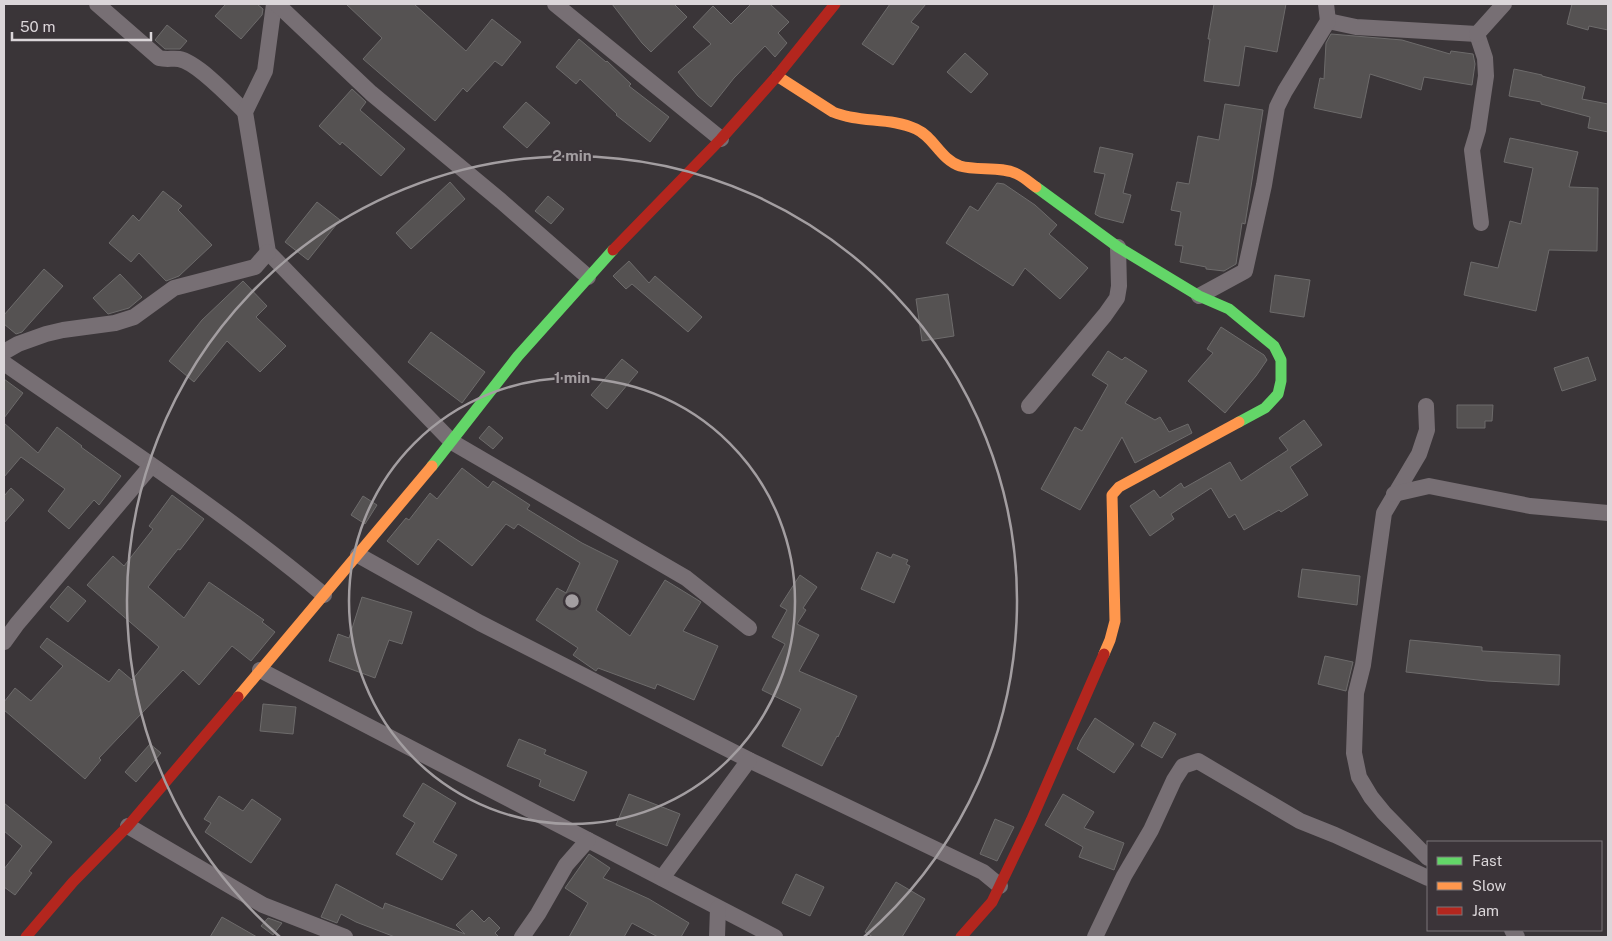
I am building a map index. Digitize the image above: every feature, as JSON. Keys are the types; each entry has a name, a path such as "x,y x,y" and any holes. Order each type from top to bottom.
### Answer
{"street":[{"path":"98,4 160,58 166,60 179,59 194,66 244,112"},
{"path":"276,4 265,71 244,112 268,252 452,442 686,578 749,628"},
{"path":"276,4 371,93 501,201 588,277"},
{"path":"555,4 721,139"},
{"path":"26,937 73,882 128,826 358,556 452,442 518,356 588,277 721,139 777,76 835,4"},
{"path":"1200,296 1245,271 1264,185 1277,107 1328,21 1326,4"},
{"path":"1477,34 1504,4"},
{"path":"1328,21 1356,27 1477,34"},
{"path":"1477,34 1485,58 1486,76 1478,130 1472,150 1481,223"},
{"path":"777,76 833,112 844,116 912,126 924,133 950,162 962,166 1007,170 1016,173 1118,247 1200,296 1228,309 1274,346 1281,360 1281,380 1278,394 1265,408 1119,487 1112,495 1115,621 1110,640 1035,812 992,902 961,937"},
{"path":"1029,406 1117,298 1119,286 1118,247"},
{"path":"4,352 18,344 46,334 115,323 134,317 174,288 255,267 268,252"},
{"path":"1228,309 1229,280"},
{"path":"4,363 229,522 324,595"},
{"path":"1426,406 1427,430 1419,454 1384,513 1363,664 1356,694 1354,753 1359,777 1371,797 1427,857"},
{"path":"4,642 17,624 151,466"},
{"path":"1394,494 1430,486 1530,506 1608,513"},
{"path":"358,556 480,623 749,760 983,872 1000,886"},
{"path":"260,670 775,937"},
{"path":"662,878 749,760"},
{"path":"1094,937 1124,876 1151,830 1174,780 1183,766 1198,761 1300,821 1427,878"},
{"path":"128,826 263,905 345,937"},
{"path":"522,937 538,914 566,865 588,840"},
{"path":"717,937 718,908"}],"building":[{"path":"226,4 257,4 263,9 262,15 241,39 215,16"},
{"path":"346,4 414,4 466,51 492,19 521,42 502,66 495,61 467,92 463,88 435,121 363,59 382,38"},
{"path":"612,4 674,4 687,17 651,52"},
{"path":"751,4 770,4 789,22 778,33 787,43 775,57 765,46 734,78 711,107 698,96 678,72 711,44 693,27 713,6 731,24"},
{"path":"890,4 926,4 911,22 919,27 893,65 862,44"},
{"path":"1214,4 1286,4 1277,52 1245,46 1239,86 1204,81"},
{"path":"1572,4 1608,4 1608,30 1589,26 1588,30 1567,24"},
{"path":"167,25 187,41 180,49 165,49 155,40"},
{"path":"1331,34 1402,40 1450,54 1451,51 1473,54 1475,64 1472,85 1424,77 1421,90 1370,74 1361,118 1314,108 1320,78 1324,79 1326,43"},
{"path":"579,39 607,61 631,84 629,86 669,117 650,142 616,115 580,79 576,84 556,67"},
{"path":"965,53 988,74 971,93 947,72"},
{"path":"1514,69 1585,87 1582,99 1608,104 1608,132 1588,128 1590,117 1541,104 1541,102 1509,96"},
{"path":"352,89 366,102 360,110 405,149 381,176 342,142 340,145 319,126"},
{"path":"526,102 550,123 527,148 503,127"},
{"path":"1225,104 1263,110 1245,224 1242,223 1236,264 1224,271 1206,269 1206,267 1180,262 1183,246 1175,245 1181,212 1171,210 1177,182 1189,184 1198,136 1219,140"},
{"path":"1510,138 1578,152 1569,187 1598,188 1597,251 1549,250 1536,311 1464,295 1471,262 1498,268 1510,221 1521,224 1533,168 1504,162"},
{"path":"1100,147 1133,154 1123,193 1131,195 1123,223 1095,214 1105,174 1094,172"},
{"path":"450,182 465,199 411,249 396,233"},
{"path":"997,183 1004,184 1035,205 1057,225 1049,234 1088,268 1060,299 1025,268 1013,286 946,243 970,206 978,211"},
{"path":"163,191 182,206 178,210 212,245 179,276 166,281 139,253 131,262 109,243 133,215 139,221"},
{"path":"548,196 564,209 551,224 535,211"},
{"path":"317,202 340,220 308,260 285,242"},
{"path":"629,261 649,283 655,276 702,317 688,332 632,284 626,289 613,276"},
{"path":"44,269 63,286 22,332 16,334 4,324 4,315"},
{"path":"120,274 142,297 129,308 108,314 93,298"},
{"path":"1275,275 1310,280 1304,317 1270,312"},
{"path":"243,281 267,306 256,317 286,346 260,372 227,341 194,382 169,361 202,320"},
{"path":"948,294 954,336 922,341 916,299"},
{"path":"1221,327 1264,355 1267,360 1225,413 1188,381 1213,353 1207,349"},
{"path":"431,332 485,372 462,403 408,362"},
{"path":"1108,351 1122,360 1125,357 1147,371 1125,403 1155,420 1160,417 1169,432 1188,424 1192,433 1135,463 1122,437 1080,510 1041,489 1075,427 1082,431 1108,385 1092,375"},
{"path":"1588,357 1596,380 1562,391 1554,368"},
{"path":"622,359 638,372 607,409 591,395"},
{"path":"4,379 23,393 4,418"},
{"path":"1457,405 1493,405 1492,421 1485,421 1485,428 1457,428"},
{"path":"1304,420 1322,445 1290,467 1308,495 1281,512 1279,510 1244,530 1235,514 1229,518 1211,488 1171,514 1174,519 1150,536 1130,506 1154,490 1160,498 1181,483 1184,488 1230,462 1241,481 1288,450 1279,438"},
{"path":"4,423 38,453 57,427 121,476 99,505 94,500 69,529 48,511 65,489 21,457 4,477"},
{"path":"489,426 503,438 493,449 479,438"},
{"path":"462,468 488,488 493,481 530,505 527,509 582,543 618,561 596,610 630,636 665,580 701,602 683,631 718,646 694,700 657,684 655,689 598,668 596,671 573,655 578,648 536,620 557,588 566,593 580,563 518,524 514,529 506,524 472,566 438,539 418,565 387,541 406,518 409,520 430,493 437,499"},
{"path":"11,488 24,500 4,523 4,496"},
{"path":"172,495 204,519 148,587 184,618 209,582 264,620 262,622 275,632 251,661 232,646 199,685 183,670 99,758 101,760 85,779 4,710 4,702 15,688 31,701 63,666 40,647 47,638 109,682 119,669 132,680 159,647 87,585 113,556 124,566 153,529 149,526"},
{"path":"363,496 377,505 365,524 351,515"},
{"path":"877,552 891,558 893,554 908,560 906,564 910,566 894,603 861,589"},
{"path":"1302,569 1360,576 1357,605 1298,597"},
{"path":"800,575 817,587 803,608 806,610 797,624 819,635 799,671 857,696 822,766 782,746 801,709 762,690 785,644 772,637 787,610 780,606"},
{"path":"68,586 86,601 68,622 50,607"},
{"path":"362,597 412,612 402,644 389,640 375,678 329,661 338,634 349,638"},
{"path":"1410,640 1482,647 1482,651 1560,655 1559,685 1487,681 1406,672"},
{"path":"1325,656 1353,662 1346,691 1318,684"},
{"path":"263,704 296,707 293,734 260,731"},
{"path":"1095,718 1134,744 1114,773 1077,749"},
{"path":"1154,722 1176,734 1162,758 1141,746"},
{"path":"519,739 546,750 544,754 587,772 574,801 539,786 541,780 507,766"},
{"path":"150,744 161,753 136,782 125,772"},
{"path":"423,783 456,803 433,842 457,855 442,880 396,854 415,823 403,816"},
{"path":"629,794 680,814 667,846 616,825"},
{"path":"1063,794 1094,812 1084,828 1124,843 1114,870 1079,857 1083,847 1045,825"},
{"path":"219,796 243,811 252,799 281,819 251,863 205,832 211,823 204,819"},
{"path":"4,803 52,842 29,871 32,873 15,895 4,887 4,869 22,846 4,831"},
{"path":"995,819 1014,827 997,861 980,854"},
{"path":"589,854 610,868 603,878 649,899 689,923 681,937 658,937 632,923 624,937 569,937 588,903 565,888"},
{"path":"796,874 824,887 810,916 782,903"},
{"path":"896,882 925,899 902,937 873,937 865,932"},
{"path":"336,884 383,909 385,903 465,934 456,925 472,910 484,922 489,917 500,928 495,933 499,937 395,937 341,914 337,923 321,917"},
{"path":"222,917 257,937 210,937"},
{"path":"268,918 282,923 273,935 261,926"}],"traffic: fast":[{"path":"1036,187 1118,247 1199,296 1229,309 1274,346 1281,360 1281,381 1278,394 1265,408 1239,422"},
{"path":"432,466 518,356 613,250"}],"traffic: slow":[{"path":"777,76 833,112 853,118 906,125 928,137 953,163 960,166 1011,172 1036,187"},
{"path":"1104,654 1115,621 1112,495 1119,487 1239,422"},
{"path":"238,697 432,466"}],"traffic: jam":[{"path":"613,250 721,139 777,76 835,4"},
{"path":"961,937 992,902 1031,821 1104,654"},
{"path":"26,937 73,882 128,826 238,697"}]}
